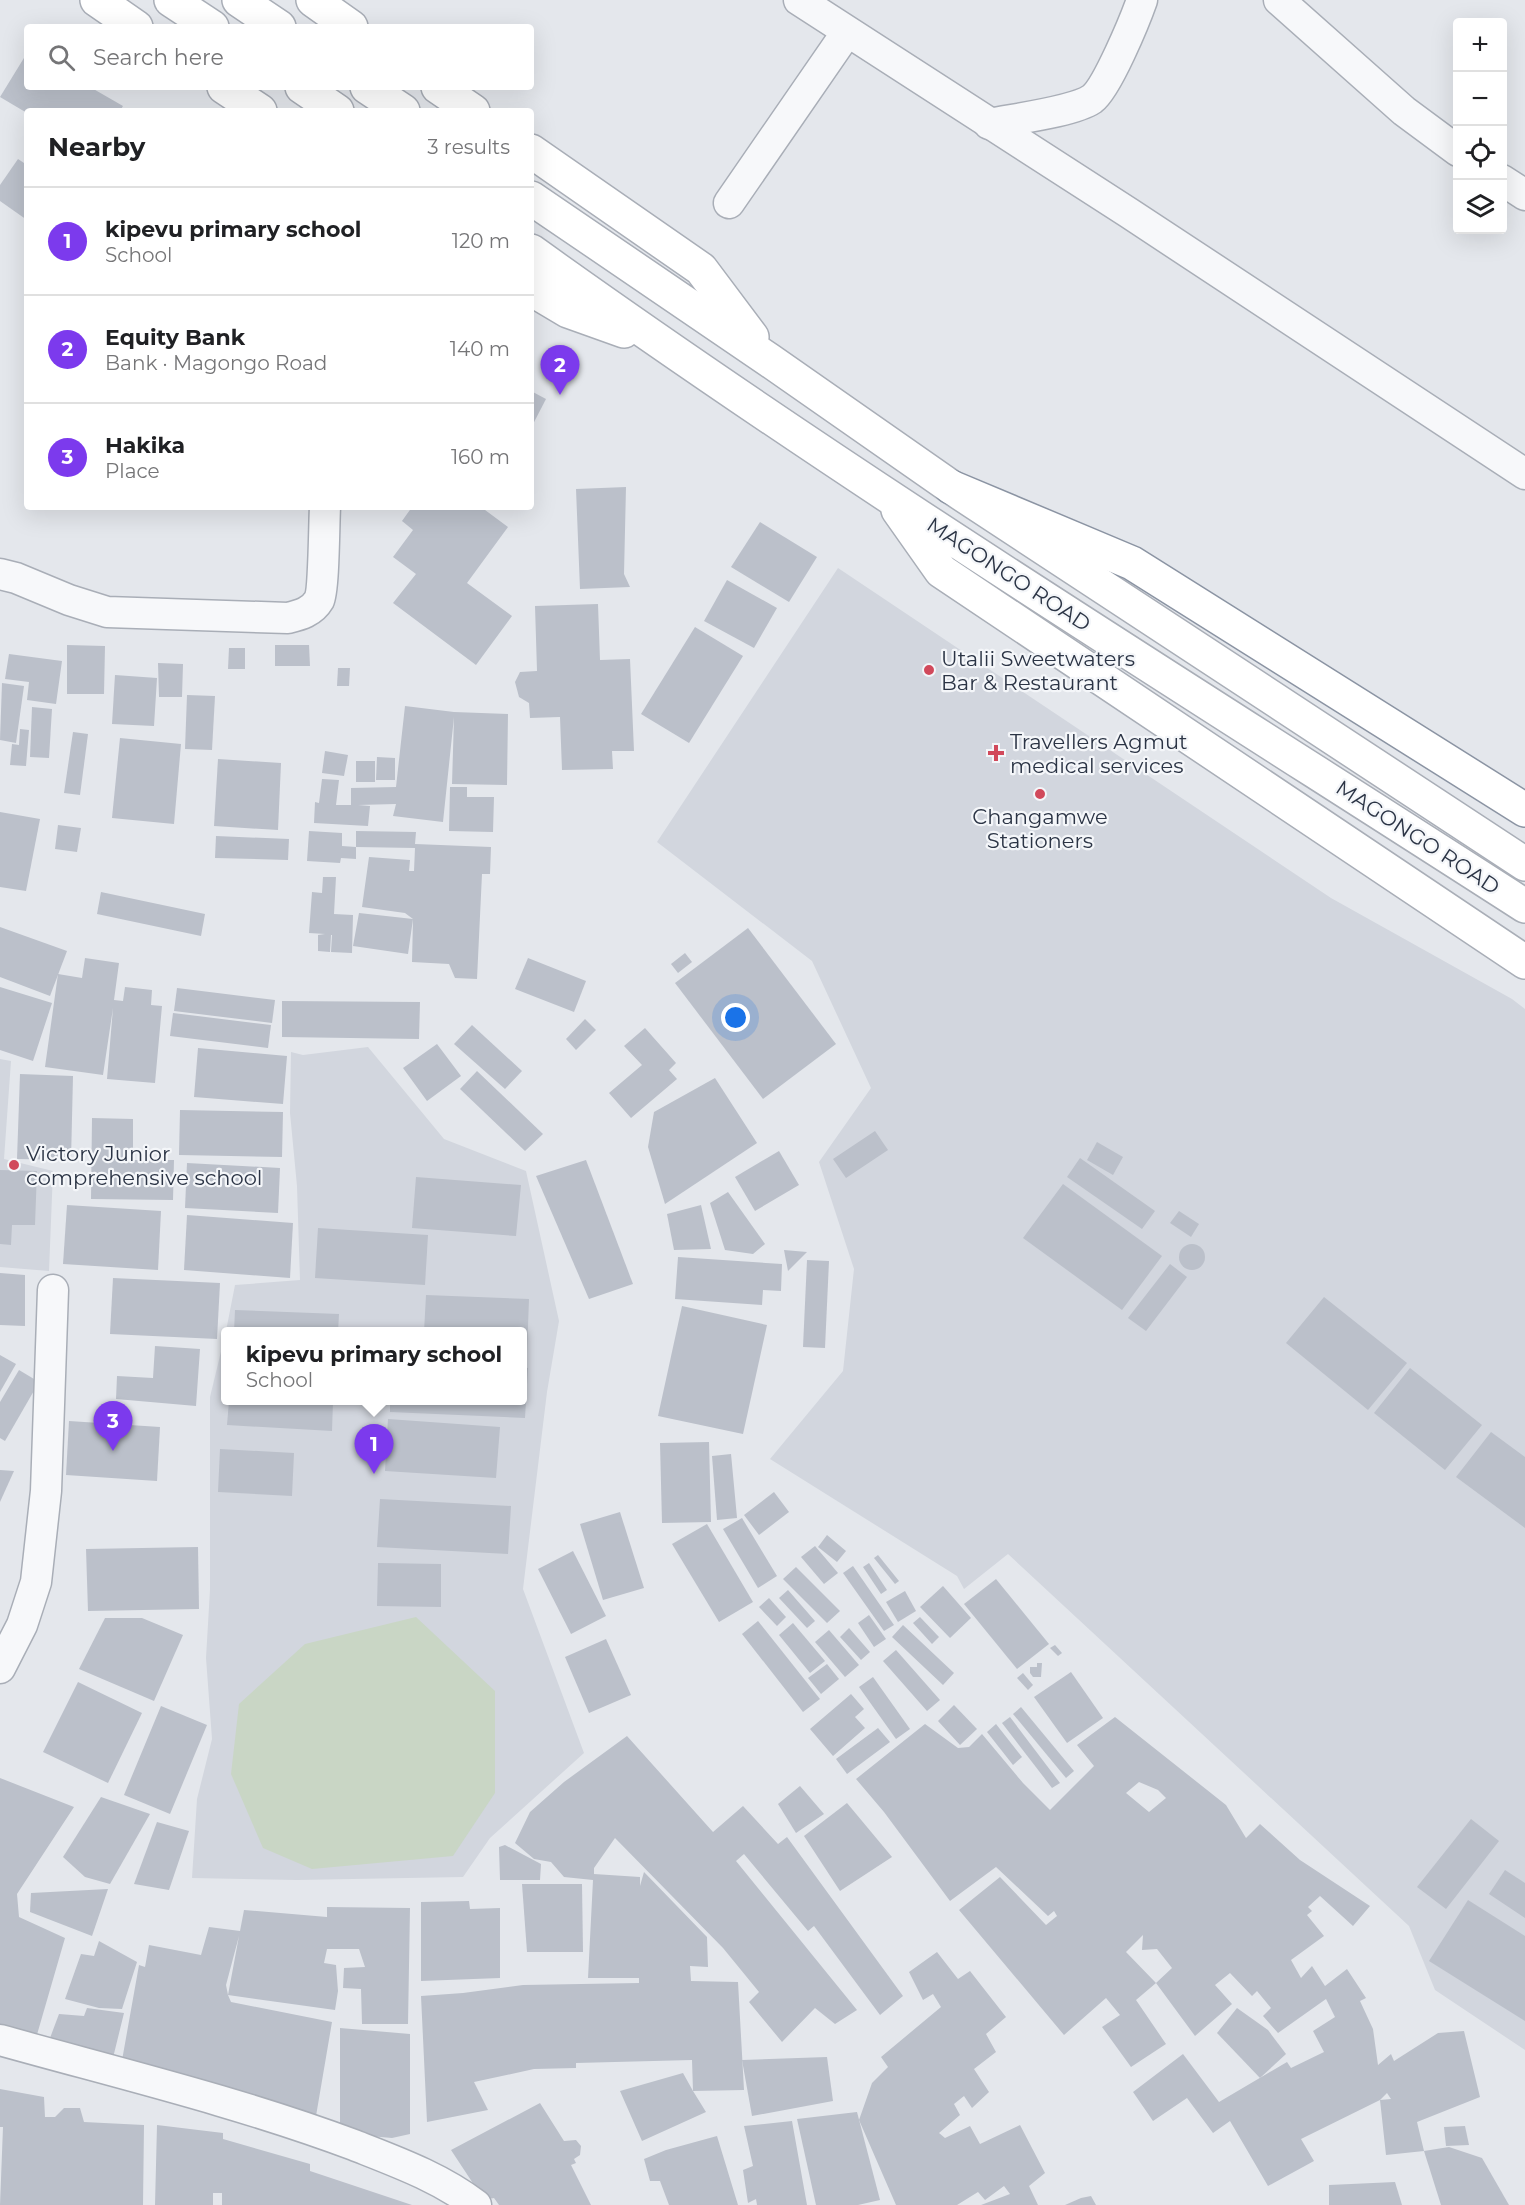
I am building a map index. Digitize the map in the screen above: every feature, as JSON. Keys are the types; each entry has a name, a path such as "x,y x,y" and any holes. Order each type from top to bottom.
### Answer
{"main road":[{"path":"97,0 132,24"},
{"path":"171,0 207,24"},
{"path":"240,0 275,24"},
{"path":"312,0 347,24"},
{"path":"228,90 256,108"},
{"path":"372,90 398,108"},
{"path":"442,90 469,108"},
{"path":"534,153 701,269 769,360"},
{"name":"MAGONGO ROAD","path":"534,200 951,487 1525,864"},
{"name":"MAGONGO ROAD","path":"534,252 662,345 888,496 1525,906"},
{"path":"534,291 568,311 662,345"},
{"path":"951,487 1132,563 1525,810"},
{"path":"888,496 940,571 1525,962"}],"street":[{"path":"989,124 1069,108 1093,98 1113,67 1142,0"},
{"path":"1279,0 1404,111 1453,147"},
{"path":"804,2 1525,474"},
{"path":"729,203 847,32"},
{"path":"1507,183 1525,195"},
{"path":"0,574 107,612 288,618 305,614 319,600 322,583 325,510"},
{"path":"0,1668 22,1625 36,1582 46,1491 53,1290"},
{"path":"0,2040 305,2127 414,2168 453,2187 476,2205"}],"shaded area":[{"path":"838,568 1331,898 1512,999 1525,1009 1525,2050 1435,1990 1409,1926 1008,1554 964,1589 957,1576 770,1459 843,1371 854,1269 819,1162 871,1088 812,961 657,842"},
{"path":"368,1047 444,1139 526,1171 559,1321 547,1392 523,1589 584,1753 490,1838 463,1877 297,1880 192,1878 197,1799 212,1739 206,1658 210,1590 210,1397 221,1352 221,1405 527,1405 527,1327 227,1327 235,1285 300,1280 297,1186 290,1113 291,1052 303,1055"},
{"name":"Victory Junior comprehensive school","path":"0,1059 11,1061 4,1159 53,1171 49,1271 0,1267"}],"green space":[{"path":"416,1617 495,1691 495,1793 453,1856 312,1869 263,1848 231,1774 239,1704 305,1644"}],"building":[{"path":"24,58 24,90 95,90 123,106 122,108 24,108 24,111 0,97"},
{"path":"18,159 24,163 24,218 0,201 0,185"},
{"path":"534,393 546,399 534,422"},
{"path":"626,487 624,574 630,587 580,589 576,489"},
{"path":"410,510 485,510 508,527 467,583 512,616 476,665 393,603 416,574 393,557 413,530 402,521"},
{"path":"760,522 817,557 789,602 731,567"},
{"path":"727,580 777,608 754,648 704,621"},
{"path":"598,604 600,660 630,659 634,751 612,751 613,769 562,770 560,717 530,718 529,703 519,697 515,682 520,672 537,671 535,606"},
{"path":"695,627 743,656 689,743 641,714"},
{"path":"67,645 105,646 104,694 67,694"},
{"path":"275,645 309,645 310,666 275,666"},
{"path":"229,648 245,648 245,669 228,669"},
{"path":"9,654 62,661 56,704 27,700 29,682 5,679"},
{"path":"158,663 183,664 182,697 159,697"},
{"path":"338,668 350,668 349,686 337,686"},
{"path":"115,675 157,678 154,726 112,724"},
{"path":"2,683 24,686 16,743 0,740"},
{"path":"187,695 215,696 212,750 185,749"},
{"path":"405,706 454,712 508,714 507,785 452,784 454,717 443,822 393,816 396,804 358,805 370,806 368,826 314,823 315,802 319,803 322,779 339,780 336,805 351,805 351,788 396,787"},
{"path":"32,707 52,709 49,758 30,757"},
{"path":"20,729 29,730 26,766 10,765 12,744 19,745"},
{"path":"73,732 88,734 80,795 64,793"},
{"path":"120,738 181,744 174,824 112,818"},
{"path":"325,751 348,755 344,776 322,773"},
{"path":"377,757 395,758 395,780 376,780"},
{"path":"218,759 281,763 278,830 214,826"},
{"path":"356,761 375,761 375,782 356,782"},
{"path":"450,787 467,787 467,797 494,797 493,832 449,831"},
{"path":"0,812 40,819 26,891 0,887"},
{"path":"58,825 81,828 77,852 55,849"},
{"path":"309,831 342,833 342,846 356,847 356,859 341,858 340,863 307,861"},
{"path":"356,831 416,832 415,844 491,847 490,874 482,874 477,979 455,978 449,964 412,962 413,919 405,913 362,907 369,857 410,860 409,871 414,871 415,848 356,847"},
{"path":"216,836 289,839 288,860 215,858"},
{"path":"323,877 336,877 334,914 353,915 352,953 331,952 332,935 330,952 318,951 318,935 325,934 309,933 312,892 322,893"},
{"path":"101,892 205,914 201,936 97,914"},
{"path":"359,913 413,919 408,954 353,946"},
{"path":"0,927 67,951 50,996 0,977"},
{"path":"748,928 836,1044 763,1099 675,983"},
{"path":"685,953 692,962 678,973 671,964"},
{"path":"85,958 119,963 114,1000 123,1001 125,987 152,990 151,1005 162,1006 155,1083 107,1079 113,1008 103,1075 45,1067 58,974 82,978"},
{"path":"528,958 586,981 574,1012 515,989"},
{"path":"0,987 52,1003 33,1061 0,1050"},
{"path":"177,988 275,1000 272,1023 174,1011"},
{"path":"282,1001 420,1002 419,1039 282,1037"},
{"path":"173,1013 271,1025 268,1048 170,1036"},
{"path":"585,1019 596,1030 576,1050 566,1039"},
{"path":"472,1025 522,1071 505,1089 454,1044"},
{"path":"645,1028 676,1063 669,1070 677,1079 631,1118 609,1093 642,1065 624,1046"},
{"path":"437,1044 461,1076 427,1101 403,1068"},
{"path":"198,1048 287,1056 283,1104 194,1097"},
{"path":"477,1071 543,1134 525,1151 460,1089"},
{"path":"20,1074 73,1076 71,1160 17,1159"},
{"path":"715,1078 757,1143 665,1204 648,1147 654,1112"},
{"path":"180,1110 283,1112 282,1157 179,1155"},
{"path":"92,1118 133,1119 133,1160 174,1160 173,1200 91,1199"},
{"path":"875,1131 888,1150 846,1178 833,1159"},
{"path":"1097,1142 1123,1157 1113,1175 1087,1160"},
{"path":"779,1151 799,1185 755,1211 735,1177"},
{"path":"1080,1158 1155,1211 1142,1229 1067,1177"},
{"path":"586,1160 633,1284 589,1299 536,1176"},
{"path":"187,1163 280,1168 278,1213 185,1208"},
{"path":"0,1170 37,1171 35,1225 12,1225 11,1245 0,1244"},
{"path":"416,1177 521,1185 516,1236 412,1228"},
{"path":"1063,1184 1162,1256 1122,1310 1023,1238"},
{"path":"728,1192 765,1244 753,1254 725,1250 710,1203"},
{"path":"67,1205 161,1211 158,1270 63,1264"},
{"path":"701,1205 711,1249 674,1250 667,1214"},
{"path":"1179,1211 1199,1224 1191,1237 1170,1223"},
{"path":"187,1215 293,1223 290,1278 184,1270"},
{"path":"318,1228 428,1235 425,1285 315,1278"},
{"path":"1192,1244 1201,1248 1205,1257 1201,1266 1192,1270 1183,1266 1179,1257 1183,1248"},
{"path":"784,1250 807,1252 788,1271"},
{"path":"678,1257 782,1264 781,1291 763,1290 762,1305 675,1299"},
{"path":"807,1260 829,1261 825,1348 803,1347"},
{"path":"1170,1264 1187,1277 1146,1331 1128,1318"},
{"path":"0,1273 25,1275 25,1326 0,1325"},
{"path":"113,1278 220,1283 217,1339 110,1334"},
{"path":"426,1295 529,1299 527,1353 527,1327 424,1327"},
{"path":"1324,1297 1407,1363 1368,1410 1286,1343"},
{"path":"682,1306 767,1325 743,1434 658,1416"},
{"path":"235,1310 339,1314 338,1327 234,1327"},
{"path":"155,1346 200,1349 196,1406 116,1399 117,1376 153,1378"},
{"path":"0,1355 16,1364 0,1392"},
{"path":"1410,1368 1482,1425 1445,1470 1374,1413"},
{"path":"19,1370 39,1382 5,1441 0,1438 0,1402"},
{"path":"229,1405 333,1405 332,1431 227,1425"},
{"path":"390,1405 526,1405 525,1418 390,1412"},
{"path":"388,1419 500,1427 496,1478 385,1471"},
{"path":"69,1421 160,1427 157,1481 66,1475"},
{"path":"1491,1432 1525,1457 1525,1528 1456,1477"},
{"path":"709,1442 711,1522 662,1523 660,1443"},
{"path":"220,1449 294,1453 292,1496 218,1492"},
{"path":"731,1454 737,1518 717,1520 712,1456"},
{"path":"0,1470 14,1471 0,1502"},
{"path":"774,1492 789,1512 759,1535 744,1515"},
{"path":"380,1499 511,1506 508,1554 377,1547"},
{"path":"620,1512 644,1588 603,1600 580,1524"},
{"path":"742,1518 777,1576 758,1588 723,1529"},
{"path":"707,1524 753,1602 719,1622 672,1544"},
{"path":"827,1535 846,1551 837,1562 818,1547"},
{"path":"815,1546 838,1573 824,1584 801,1557"},
{"path":"198,1547 199,1609 88,1611 86,1549"},
{"path":"573,1551 606,1616 571,1634 538,1569"},
{"path":"878,1555 899,1581 895,1584 874,1558"},
{"path":"378,1563 441,1564 441,1607 377,1606"},
{"path":"869,1563 887,1590 881,1594 863,1567"},
{"path":"853,1566 894,1625 884,1631 843,1573"},
{"path":"796,1567 840,1611 827,1623 783,1579"},
{"path":"996,1579 1049,1644 1017,1669 964,1604"},
{"path":"943,1586 971,1618 950,1638 920,1607"},
{"path":"788,1590 815,1621 807,1628 779,1598"},
{"path":"905,1591 916,1611 898,1622 886,1602"},
{"path":"769,1598 786,1617 777,1626 759,1607"},
{"path":"869,1615 886,1639 874,1647 858,1623"},
{"path":"920,1617 939,1637 932,1644 913,1623"},
{"path":"105,1618 142,1618 183,1635 154,1701 79,1669"},
{"path":"758,1621 820,1699 803,1712 742,1634"},
{"path":"793,1623 825,1661 810,1673 779,1635"},
{"path":"903,1625 954,1673 943,1685 892,1637"},
{"path":"849,1628 870,1652 861,1660 840,1637"},
{"path":"829,1630 859,1665 845,1677 815,1642"},
{"path":"606,1639 631,1695 589,1713 565,1657"},
{"path":"1055,1645 1062,1653 1058,1656 1050,1648"},
{"path":"896,1650 940,1700 927,1711 883,1661"},
{"path":"1037,1663 1042,1663 1041,1677 1033,1677 1030,1667 1037,1667"},
{"path":"827,1664 839,1679 821,1694 808,1678"},
{"path":"1071,1672 1103,1718 1067,1743 1034,1697"},
{"path":"1023,1673 1033,1685 1028,1690 1017,1678"},
{"path":"873,1677 910,1729 896,1739 859,1687"},
{"path":"78,1682 142,1713 108,1783 43,1752"},
{"path":"851,1694 864,1709 855,1717 865,1728 833,1756 810,1729"},
{"path":"954,1705 977,1729 960,1745 938,1721"},
{"path":"161,1706 207,1725 170,1814 124,1795"},
{"path":"1021,1707 1074,1771 1066,1778 1013,1714"},
{"path":"1010,1717 1060,1783 1052,1788 1002,1723"},
{"path":"1115,1717 1226,1805 1246,1838 1260,1824 1300,1860 1370,1906 1353,1926 1320,1896 1308,1907 1312,1911 1307,1915 1324,1936 1291,1960 1301,1978 1312,1966 1325,1986 1347,1969 1366,1998 1360,2001 1373,2029 1378,2065 1391,2054 1394,2061 1438,2033 1464,2031 1480,2097 1417,2122 1424,2151 1386,2155 1380,2100 1301,2139 1314,2161 1268,2186 1230,2121 1213,2133 1187,2098 1153,2121 1133,2092 1183,2054 1219,2102 1287,2062 1291,2068 1324,2052 1313,2031 1335,2017 1326,1999 1278,2033 1263,2016 1271,2008 1257,1991 1252,1996 1230,1973 1215,1985 1232,2004 1195,2036 1156,1983 1136,2000 1166,2044 1131,2067 1102,2027 1120,2015 1106,1998 1064,2035 959,1910 1000,1877 1046,1925 1057,1916 1054,1911 1048,1916 996,1867 950,1901 884,1812 856,1779 925,1724 958,1748 969,1747 982,1734 1023,1783 1050,1810 1094,1766 1077,1745","holes":["1139,1782 1158,1790 1166,1798 1149,1812 1126,1793","1143,1935 1142,1950 1157,1949 1172,1968 1156,1983 1126,1952","1387,2093 1391,2099 1380,2100"]},
{"path":"996,1724 1022,1757 1013,1765 987,1732"},
{"path":"878,1728 890,1742 847,1774 836,1759"},
{"path":"627,1736 713,1832 743,1806 778,1844 787,1837 903,1996 880,2015 814,1926 808,1931 744,1854 736,1861 857,2010 835,2024 815,2008 782,2042 749,2002 759,1992 723,1948 615,1838 594,1868 594,1874 640,1877 640,1886 644,1872 707,1937 708,1967 690,1966 691,1981 738,1982 744,2090 693,2091 692,2060 576,2063 576,2068 534,2069 474,2082 488,2110 427,2122 421,1996 523,1985 639,1983 639,1978 588,1978 593,1880 564,1877 551,1862 534,1859 515,1843 530,1812 564,1782"},
{"path":"0,1778 74,1807 17,1894 19,1917 65,1938 34,2045 0,2033"},
{"path":"800,1786 824,1814 796,1833 778,1804"},
{"path":"101,1797 150,1814 110,1884 85,1877 63,1857"},
{"path":"847,1803 892,1857 840,1891 804,1836"},
{"path":"1471,1819 1499,1841 1446,1909 1417,1887"},
{"path":"157,1822 189,1831 169,1890 134,1884"},
{"path":"505,1845 541,1864 540,1880 500,1880 499,1847"},
{"path":"1505,1870 1525,1883 1525,1918 1489,1894"},
{"path":"522,1884 582,1884 583,1952 527,1952"},
{"path":"108,1889 92,1936 30,1912 31,1893"},
{"path":"1468,1900 1525,1936 1525,2021 1429,1961"},
{"path":"469,1901 470,1909 500,1908 500,1978 421,1981 421,1902"},
{"path":"327,1907 410,1908 408,2024 362,2024 361,1989 343,1988 344,1968 365,1967 359,1949 327,1949 324,1963 336,1965 338,1991 335,2010 228,1995 231,2002 332,2022 316,2116 210,2085 121,2066 139,1965 145,1967 149,1945 201,1955 209,1927 240,1931 244,1910 327,1917","holes":["239,1936 228,1995 226,1985"]},
{"path":"99,1941 137,1962 122,2009 99,2008 65,1999 81,1954 94,1956"},
{"path":"937,1952 958,1979 970,1971 1006,2017 986,2034 996,2052 974,2069 989,2092 972,2108 964,2096 954,2104 960,2115 939,2133 945,2138 970,2126 980,2144 1020,2125 1045,2173 1029,2186 1038,2205 981,2205 1010,2194 1004,2186 985,2200 978,2192 957,2205 896,2205 859,2120 872,2083 888,2067 881,2057 941,2007 933,1994 923,2000 909,1972"},
{"path":"87,2008 124,2013 111,2066 50,2038 59,2014 84,2016"},
{"path":"1237,2008 1268,2030 1286,2054 1260,2078 1217,2033"},
{"path":"340,2028 410,2034 410,2134 392,2138 358,2135 340,2128"},
{"path":"827,2057 833,2101 752,2116 742,2060"},
{"path":"683,2073 706,2112 642,2141 620,2091"},
{"path":"0,2089 44,2097 45,2117 55,2117 64,2108 80,2108 84,2122 144,2125 143,2205 0,2205 3,2127 0,2127"},
{"path":"540,2103 564,2141 576,2140 581,2146 580,2155 574,2159 576,2163 571,2165 591,2205 499,2205 494,2198 484,2200 451,2150"},
{"path":"857,2112 880,2200 858,2205 816,2205 797,2119"},
{"path":"792,2121 807,2205 757,2205 756,2199 748,2203 743,2170 753,2166 744,2126"},
{"path":"157,2125 223,2133 223,2139 310,2164 310,2171 412,2205 222,2205 222,2193 213,2193 213,2205 155,2205"},
{"path":"1465,2126 1469,2145 1446,2146 1444,2127"},
{"path":"717,2136 738,2205 669,2205 660,2181 650,2181 644,2159 666,2150"},
{"path":"1449,2147 1482,2158 1509,2205 1441,2205 1424,2151"},
{"path":"1395,2182 1402,2205 1329,2205 1329,2185"},
{"path":"1091,2196 1096,2205 1065,2205 1081,2198"}],"place":[{"name":"Equity Bank","path":"560,395"},
{"name":"Utalii Sweetwaters Bar & Restaurant","path":"929,670"},
{"name":"Travellers Agmut medical services","path":"996,753"},
{"name":"Changamwe Stationers","path":"1040,794"},
{"name":"Victory Junior comprehensive school","path":"14,1165"},
{"name":"Hakika","path":"113,1451"},
{"name":"kipevu primary school","path":"374,1474"}]}
